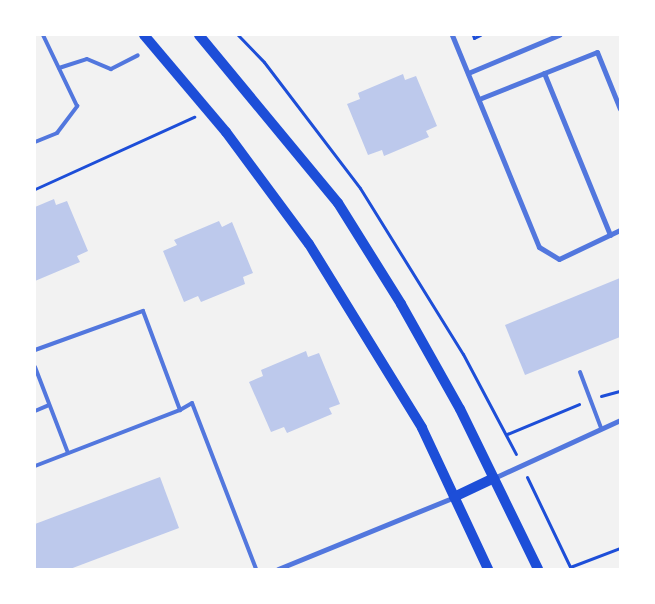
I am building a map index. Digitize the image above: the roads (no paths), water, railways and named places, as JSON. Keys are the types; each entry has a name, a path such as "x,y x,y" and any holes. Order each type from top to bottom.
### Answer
{"main road":[{"path":"144,35 207,110 309,244 422,428 488,569"},
{"path":"199,35 338,204 401,304 494,478 538,569"},
{"path":"454,497 494,478"}],"street":[{"path":"452,35 539,247 559,260 620,230"},
{"path":"468,73 559,35"},
{"path":"479,99 597,52 620,109"},
{"path":"544,73 610,235"},
{"path":"494,478 520,464 620,420"},
{"path":"278,569 454,497"}],"lane":[{"path":"35,142 57,133 77,106 43,35"},
{"path":"58,68 86,59 111,69 138,55"},
{"path":"35,350 143,311 180,410"},
{"path":"35,367 68,453"},
{"path":"580,372 602,428"},
{"path":"35,466 180,410 192,403 256,569"},
{"path":"35,410 49,405"}]}
